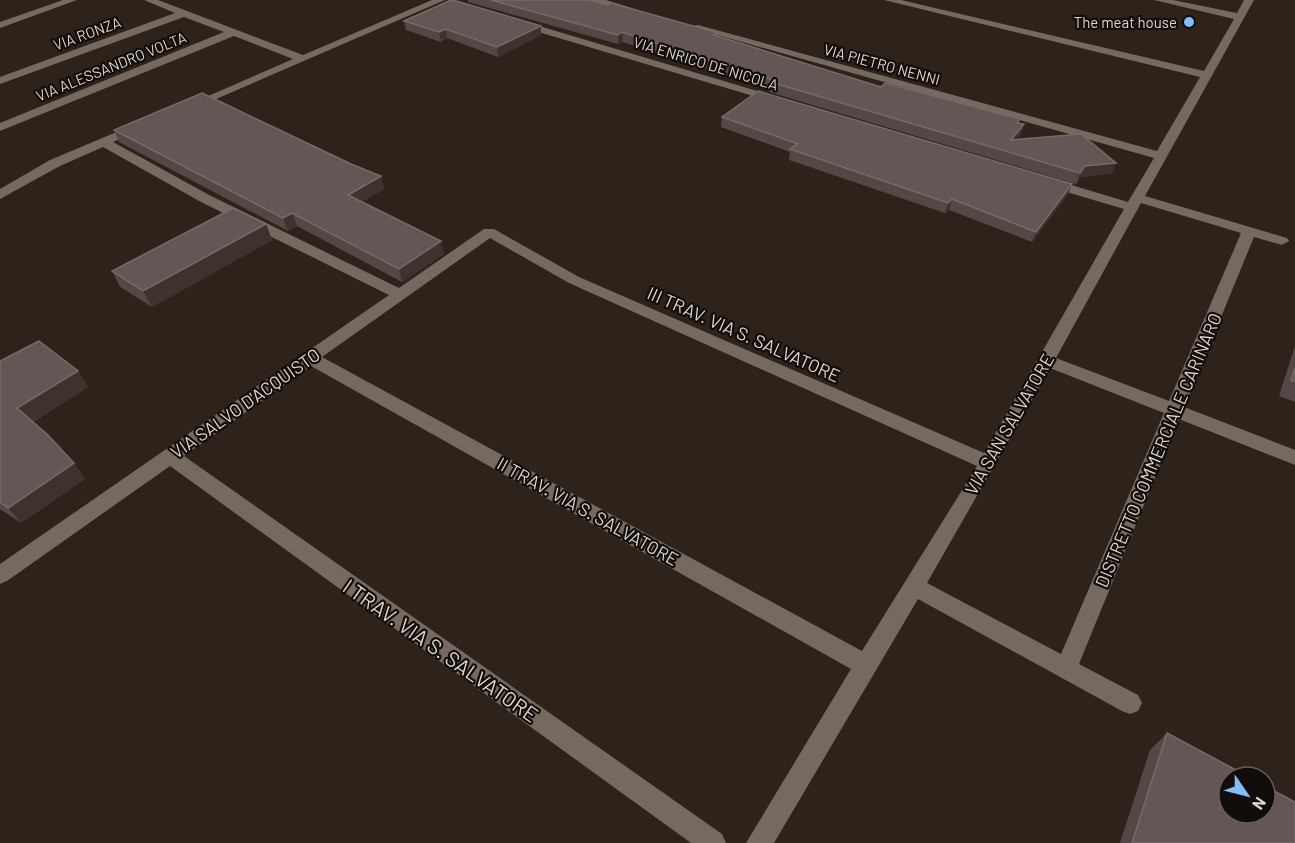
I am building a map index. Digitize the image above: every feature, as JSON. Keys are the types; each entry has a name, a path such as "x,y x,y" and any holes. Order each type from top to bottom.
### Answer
{"street":[{"path":"0,25 72,0"},
{"path":"149,0 304,59"},
{"path":"595,0 641,13"},
{"path":"889,0 1207,75"},
{"path":"1159,0 1240,17"},
{"name":"VIA SAN SALVATORE","path":"759,843 988,463 1249,0"},
{"path":"177,111 446,1"},
{"name":"VIA RONZA","path":"0,81 184,13"},
{"name":"VIA ENRICO DE NICOLA","path":"512,21 788,104"},
{"name":"VIA PIETRO NENNI","path":"687,26 1161,156"},
{"name":"VIA ALESSANDRO VOLTA","path":"0,127 234,32"},
{"path":"0,195 55,163 145,125"},
{"path":"103,142 206,199 400,294"},
{"path":"1040,179 1282,241"},
{"name":"DISTRETTO COMMERCIALE CARINARO","path":"1066,669 1249,231"},
{"name":"VIA SALVO D'ACQUISTO","path":"0,575 489,232"},
{"name":"III TRAV. VIA S. SALVATORE","path":"489,232 574,280 988,463"},
{"name":"II TRAV. VIA S. SALVATORE","path":"310,358 866,664"},
{"path":"1046,360 1295,458"},
{"name":"I TRAV. VIA S. SALVATORE","path":"170,456 713,843"},
{"path":"914,586 1130,703"}],"building":[{"path":"451,0 541,26 497,47 446,29 439,32 404,21"},
{"path":"491,0 590,0 607,5 611,3 718,33 714,35 881,87 885,83 1020,119 1017,123 1024,124 1011,140 1081,134 1116,163 1085,166 1080,173 770,82 773,80 622,32 618,35"},
{"path":"758,91 1072,184 1036,232 952,199 948,203 790,149 798,144 722,117"},
{"path":"202,93 381,176 348,195 441,241 399,269 292,213 283,218 114,130"},
{"path":"233,208 266,224 143,291 112,271"},
{"path":"39,341 78,371 17,408 48,435 74,463 8,508 0,502 0,361"},
{"path":"1295,368 1295,382 1291,380"},
{"path":"1167,733 1227,765 1217,765 1217,825 1277,825 1277,792 1295,802 1295,843 1132,843"}],"place":[{"name":"The meat house","path":"1189,22"}]}
